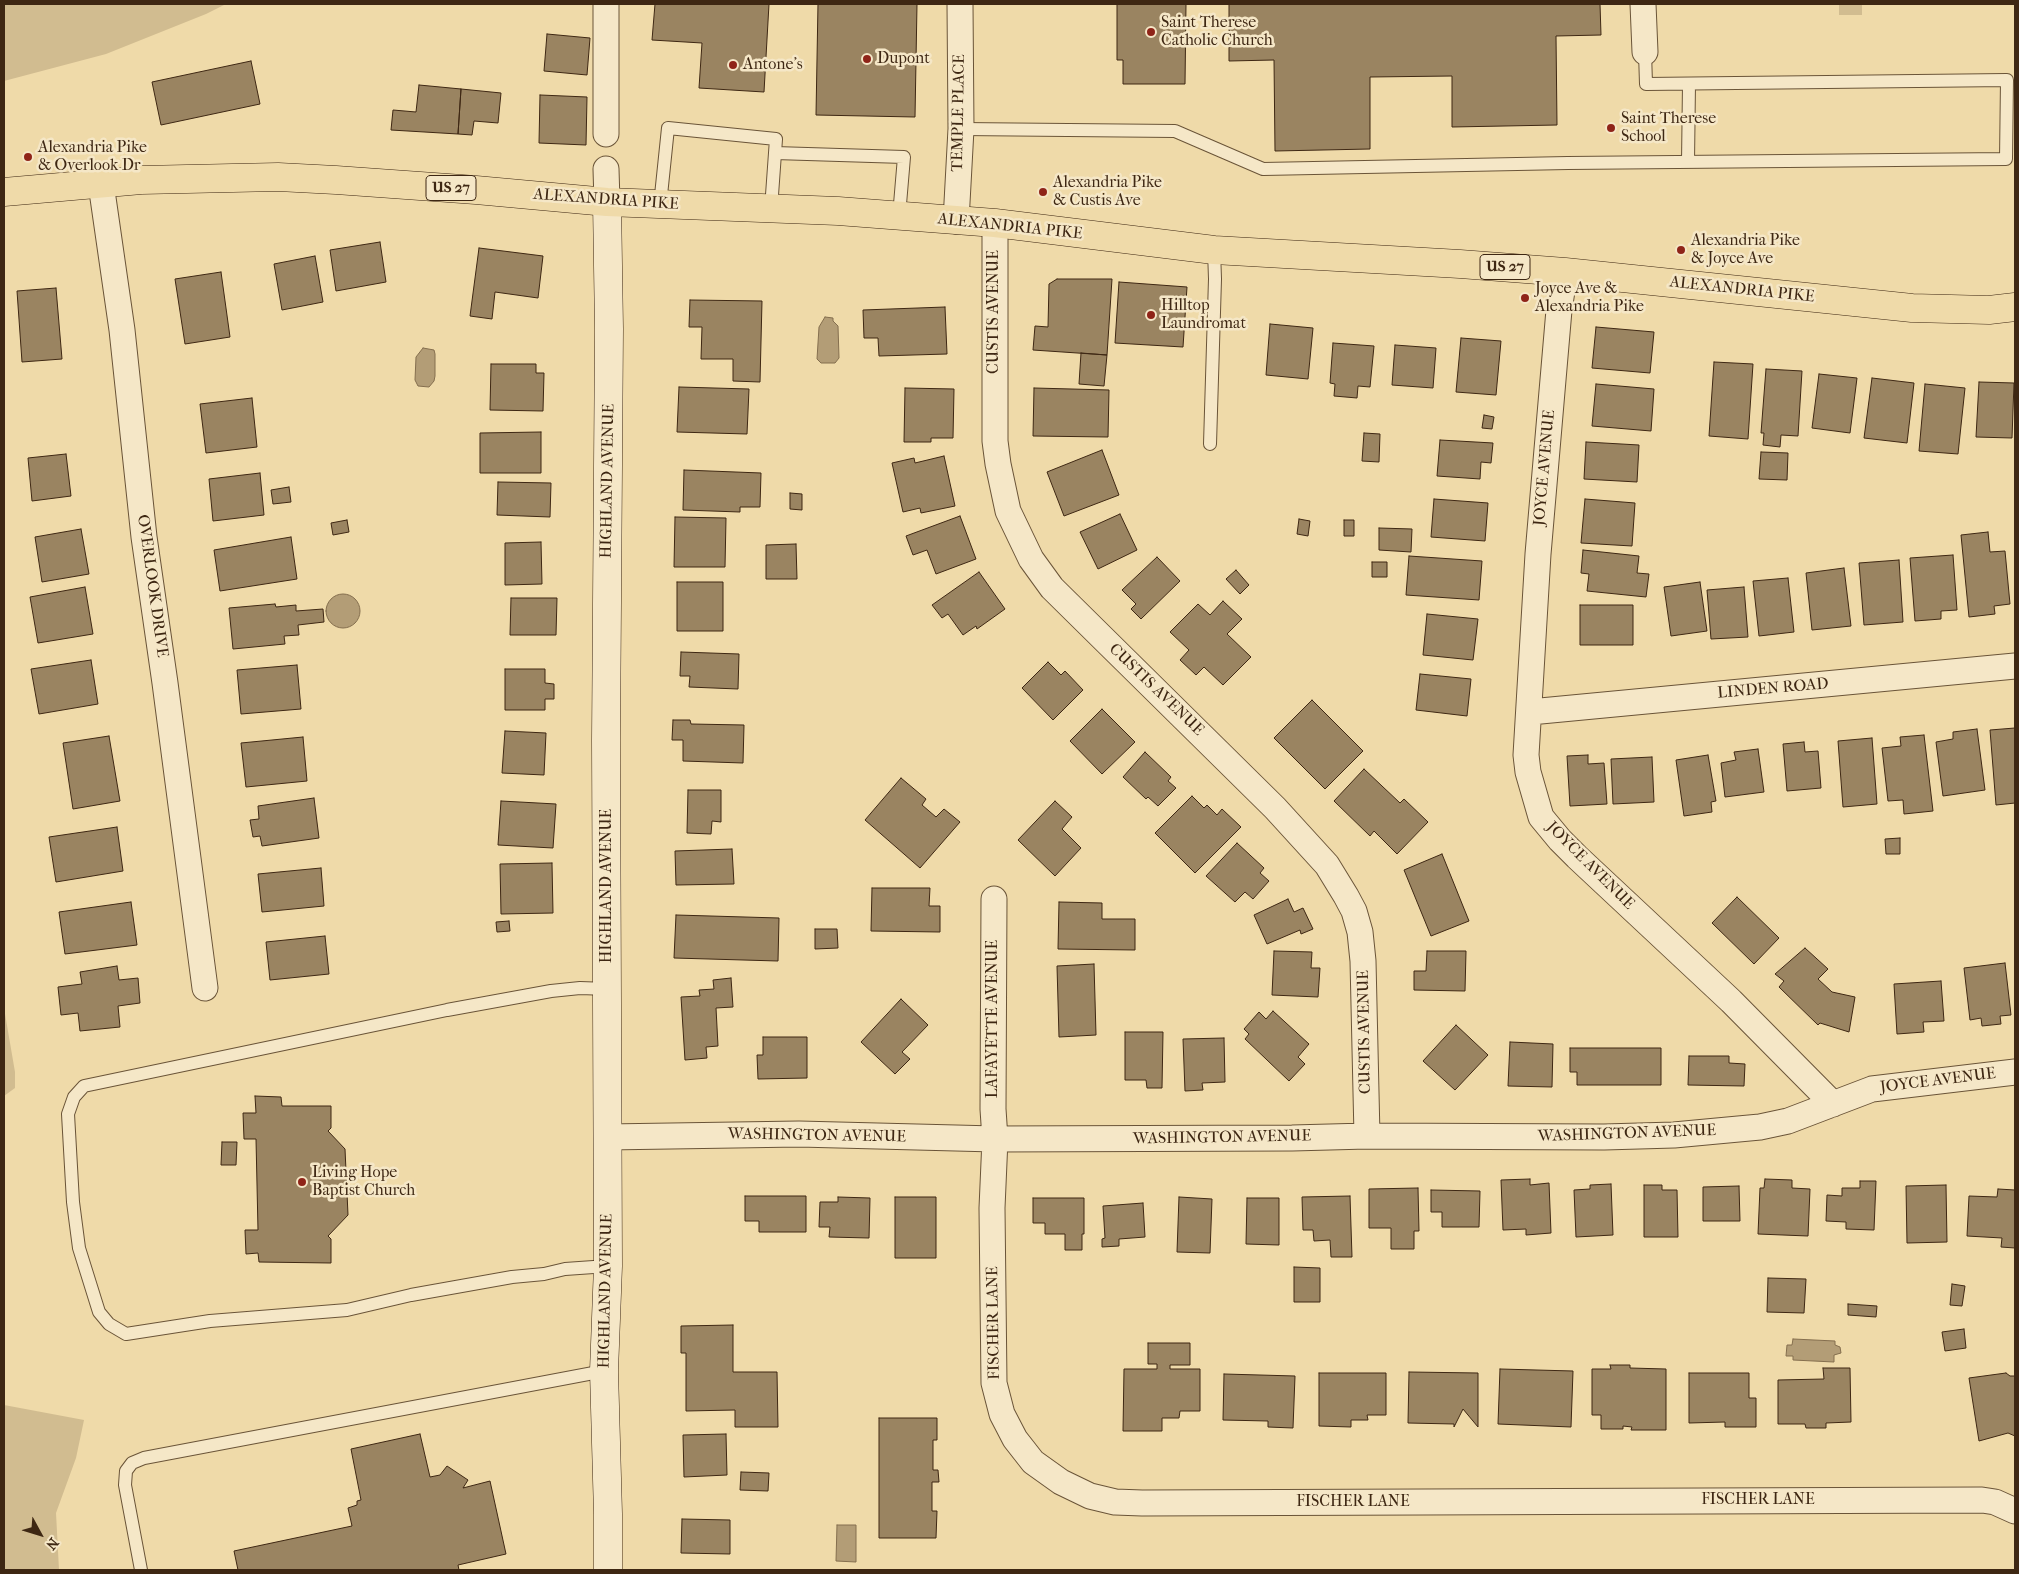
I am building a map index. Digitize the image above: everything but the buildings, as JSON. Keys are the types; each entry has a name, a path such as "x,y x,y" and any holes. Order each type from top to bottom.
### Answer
{"main road":[{"name":"ALEXANDRIA PIKE","path":"4,192 141,180 278,177 476,190 607,202 771,209 995,223 1214,250 1565,272 1912,308 1989,310 2015,307"}],"street":[{"path":"606,4 606,134"},
{"name":"TEMPLE PLACE","path":"956,221 961,129 960,4"},
{"path":"1643,4 1645,52"},
{"path":"606,169 607,202"},
{"name":"OVERLOOK DRIVE","path":"101,184 122,330 144,537 166,683 205,988"},
{"name":"HIGHLAND AVENUE","path":"607,202 609,329 606,740 608,1266 604,1371 608,1570"},
{"name":"CUSTIS AVENUE","path":"995,223 995,442 1008,512 1028,554 1052,588 1275,808 1327,865 1346,896 1354,911 1358,925 1363,960 1368,1136"},
{"name":"JOYCE AVENUE","path":"1565,272 1559,310 1540,536 1526,755 1528,772 1542,816 1554,832 1617,896 1732,1001 1832,1104 1872,1089 2015,1072"},
{"name":"LINDEN ROAD","path":"1530,712 2015,666"},
{"name":"LAFAYETTE AVENUE","path":"994,899 993,1109 995,1139"},
{"name":"WASHINGTON AVENUE","path":"607,1136 800,1134 995,1139 1368,1136 1604,1137 1702,1133 1760,1127 1788,1121 1832,1104"},
{"name":"FISCHER LANE","path":"995,1139 992,1208 994,1383 999,1402 1011,1432 1034,1462 1061,1482 1090,1496 1115,1502 1142,1503 1982,1500 1995,1502 2015,1511"}],"lane":[{"path":"961,129 1175,131 1263,168 2006,159 2007,80 1646,84 1645,52"},
{"path":"1688,162 1689,84"},
{"path":"660,204 668,128 776,139 771,209"},
{"path":"775,153 904,157 899,216"},
{"path":"1210,444 1215,279 1214,250"},
{"path":"608,989 580,988 551,991 456,1008 84,1086 74,1097 68,1114 73,1202 79,1248 99,1312 108,1324 126,1334 210,1321 347,1310 411,1295 512,1277 544,1274 566,1269 608,1266"},
{"path":"141,1570 125,1485 126,1471 132,1463 144,1458 604,1371"}],"shaded area":[{"path":"4,4 226,4 206,14 106,54 4,81"},
{"path":"1839,4 1862,4 1862,15 1839,15"},
{"path":"825,317 833,318 833,321 838,326 839,358 835,363 821,363 817,359 819,327"},
{"path":"423,348 434,350 435,354 435,376 434,381 429,387 418,386 415,380 416,357"},
{"path":"343,594 355,599 360,611 355,623 343,628 331,623 326,611 331,599"},
{"path":"4,1008 15,1072 15,1088 4,1096"},
{"path":"1793,1339 1835,1341 1835,1345 1840,1347 1841,1353 1834,1355 1834,1362 1793,1360 1793,1356 1786,1356 1787,1345 1792,1345"},
{"path":"4,1405 84,1420 76,1458 56,1513 59,1570 4,1570"},
{"path":"837,1525 856,1525 856,1562 836,1561"}],"place":[{"name":"Saint Therese Catholic Church","path":"1151,32"},
{"name":"Dupont","path":"867,59"},
{"name":"Antone's","path":"733,65"},
{"name":"Saint Therese School","path":"1611,128"},
{"name":"Alexandria Pike & Overlook Dr","path":"28,157"},
{"name":"Alexandria Pike & Custis Ave","path":"1043,192"},
{"name":"Alexandria Pike & Joyce Ave","path":"1681,250"},
{"name":"Joyce Ave & Alexandria Pike","path":"1525,298"},
{"name":"Hilltop Laundromat","path":"1151,315"},
{"name":"Living Hope Baptist Church","path":"302,1182"}]}
